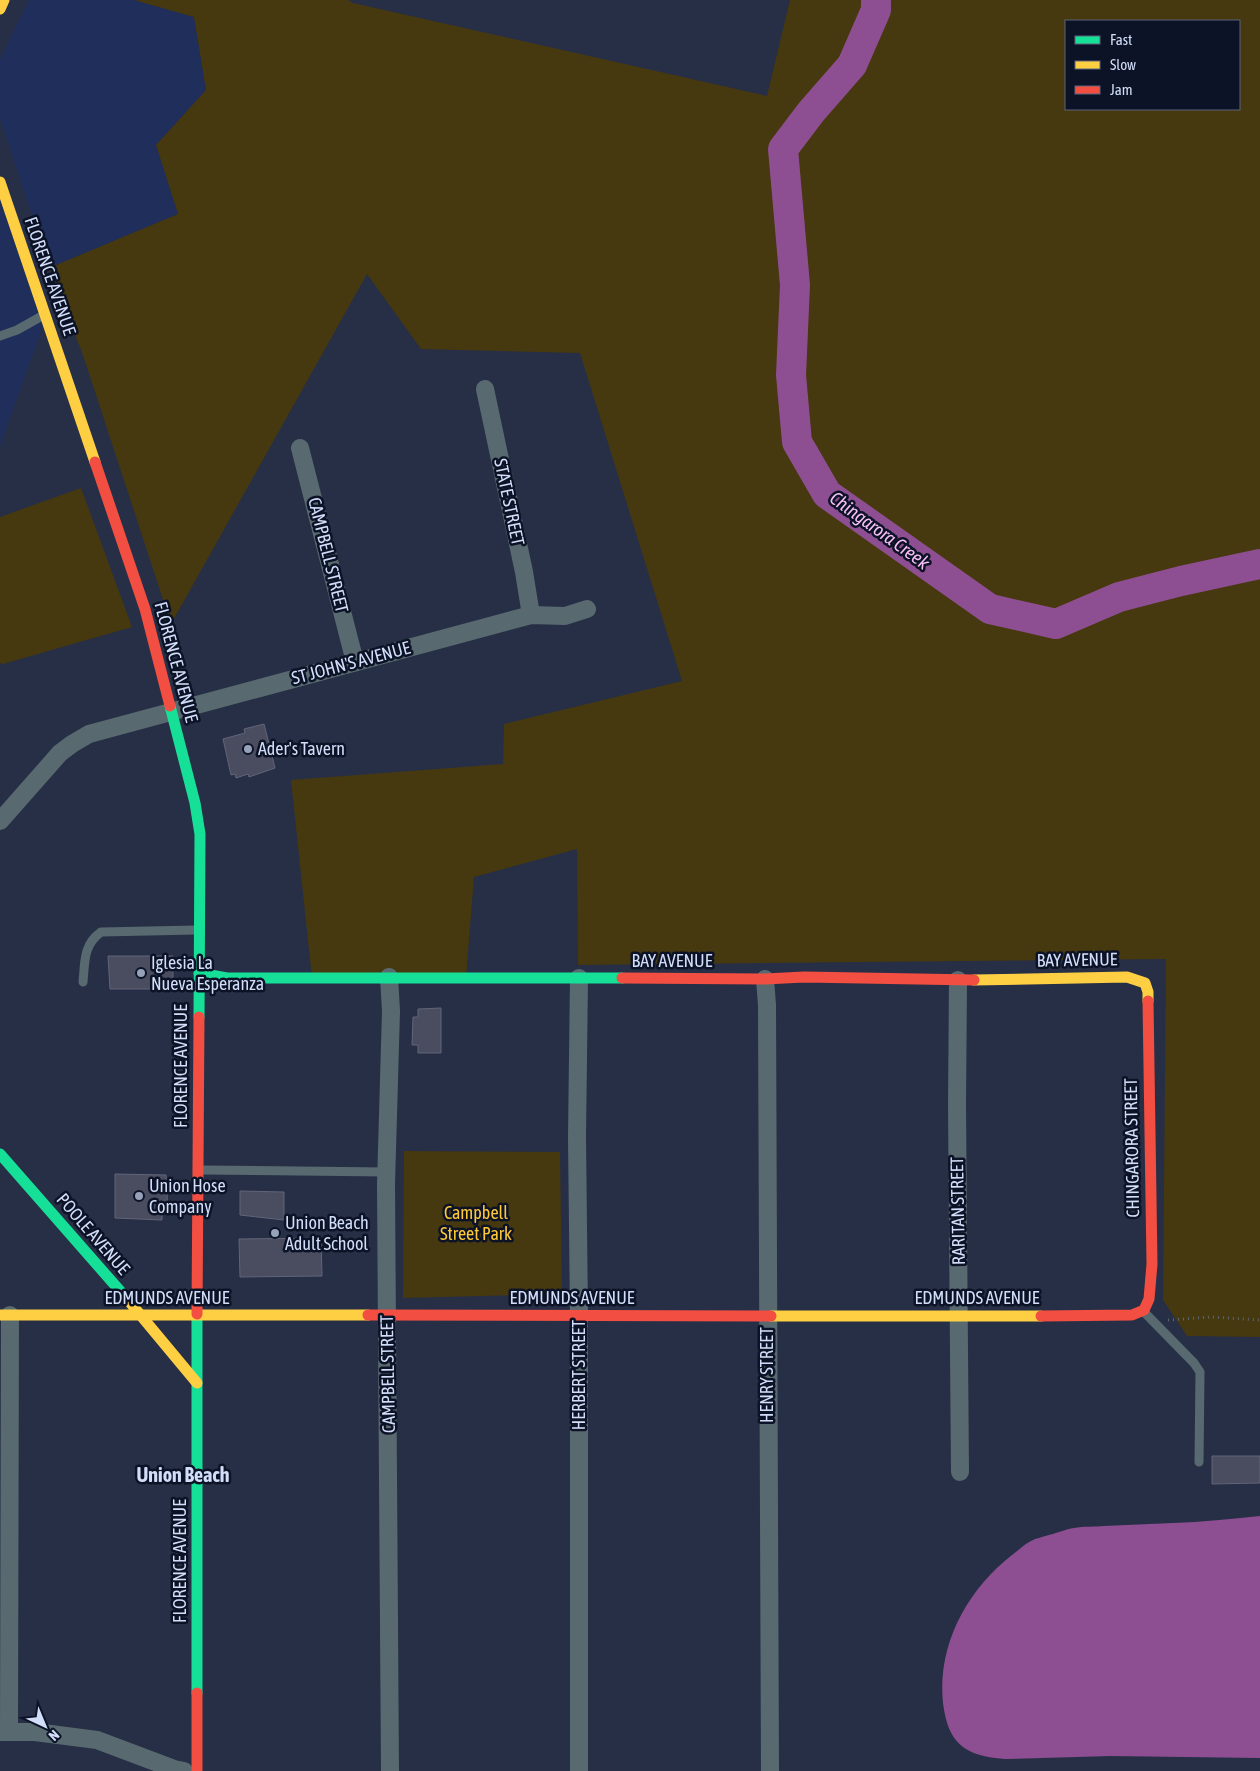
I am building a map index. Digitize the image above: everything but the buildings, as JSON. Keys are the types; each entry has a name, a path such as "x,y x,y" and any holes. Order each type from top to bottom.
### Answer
{"street":[{"path":"0,9 4,0"},
{"name":"FLORENCE AVENUE","path":"0,182 3,200 45,314 145,609 195,803 200,834 197,1771"},
{"name":"STATE STREET","path":"485,389 524,572 530,615"},
{"name":"CAMPBELL STREET","path":"300,448 355,662"},
{"name":"ST JOHN'S AVENUE","path":"0,821 60,753 89,734 530,615 565,616 587,609"},
{"name":"BAY AVENUE","path":"199,973 227,978 765,979 804,977 958,980 1127,977 1145,983"},
{"name":"CAMPBELL STREET","path":"389,977 387,1315 390,1771"},
{"name":"HERBERT STREET","path":"579,978 577,1137 580,1316 579,1771"},
{"name":"HENRY STREET","path":"765,979 767,1005 770,1771"},
{"name":"RARITAN STREET","path":"958,980 957,1106 960,1472"},
{"name":"CHINGARORA STREET","path":"1143,1310 1147,1306 1152,1288 1148,992 1145,983"},
{"name":"POOLE AVENUE","path":"0,1154 197,1382"},
{"name":"EDMUNDS AVENUE","path":"5,1315 1121,1316 1138,1314 1143,1310"},
{"path":"5,1315 5,1732 35,1732 97,1740 184,1771"}],"lane":[{"path":"1,338 45,314"},
{"path":"83,982 87,948 93,937 101,932 199,930"},
{"path":"198,1170 387,1172"},
{"path":"1143,1310 1194,1363 1200,1372 1199,1462"}],"path":[{"path":"1153,1321 1211,1317 1260,1320"}],"shaded area":[{"path":"29,0 134,0 194,17 206,90 156,145 178,214 49,268 0,118 0,59"},
{"path":"0,195 46,318 0,446"},
{"path":"1260,1516 1260,1758 1111,1756 1005,1759 979,1755 969,1751 954,1738 945,1717 942,1681 950,1640 958,1620 981,1585 996,1569 1026,1544 1037,1538 1078,1527 1195,1522"}],"green space":[{"path":"134,0 348,0 353,3 767,96 790,0 1260,0 1260,1337 1187,1336 1163,1300 1166,959 578,965 577,849 474,877 466,977 312,978 291,780 503,764 504,724 682,681 580,353 421,349 367,274 171,624 83,355 49,268 178,214 156,145 206,90 194,17"},
{"path":"81,488 132,627 3,664 0,663 0,517"},
{"name":"Campbell Street Park","path":"404,1151 560,1152 562,1294 403,1298"}],"waterway":[{"name":"Chingarora Creek","path":"876,0 876,10 852,65 811,112 783,149 795,285 791,375 797,442 827,494 990,609 1056,624 1119,597 1260,564"}],"traffic: fast":[{"path":"170,706 195,803 200,834 199,1017"},
{"path":"199,973 227,978 622,978"},
{"path":"0,1154 128,1300"},
{"path":"197,1314 197,1693"}],"traffic: slow":[{"path":"0,9 4,0"},
{"path":"0,182 95,462"},
{"path":"974,980 1127,977 1145,983 1148,1001"},
{"path":"128,1300 197,1383"},
{"path":"0,1315 368,1315"},
{"path":"771,1316 1041,1316"}],"traffic: jam":[{"path":"95,462 145,609 170,706"},
{"path":"622,978 765,979 804,977 974,980"},
{"path":"1041,1316 1132,1315 1144,1310 1149,1299 1152,1264 1148,1001"},
{"path":"197,1314 199,1017"},
{"path":"368,1315 771,1316"},
{"path":"197,1693 197,1771"}],"place":[{"name":"Ader's Tavern","path":"248,749"},
{"name":"Iglesia La Nueva Esperanza","path":"141,973"},
{"name":"Union Hose Company","path":"139,1196"},
{"name":"Union Beach Adult School","path":"275,1233"}],"district":[{"name":"Union Beach","path":"183,1475"}]}
